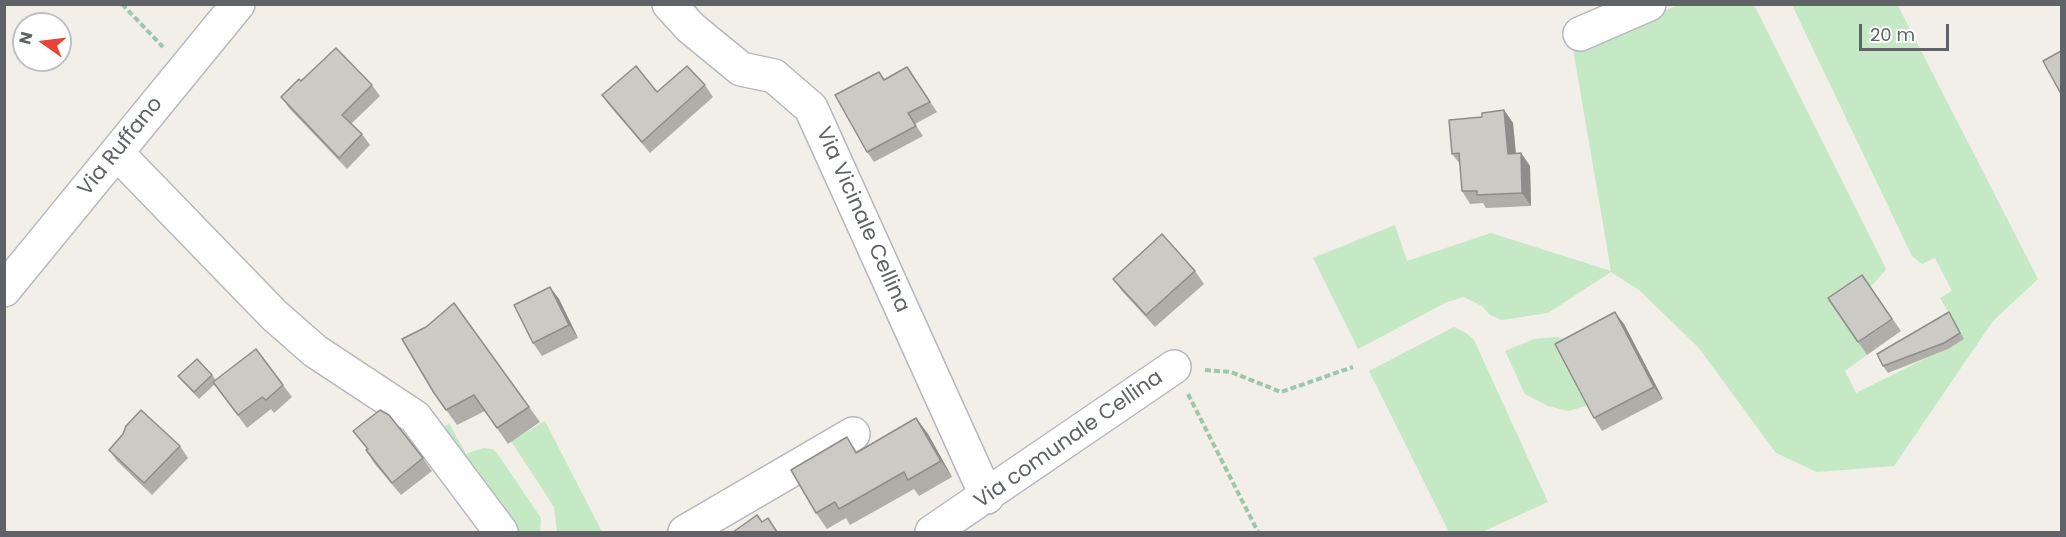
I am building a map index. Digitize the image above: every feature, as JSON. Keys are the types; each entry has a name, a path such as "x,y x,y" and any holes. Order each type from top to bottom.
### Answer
{"street":[{"name":"Via Ruffano","path":"4,290 238,4"},
{"name":"Via Vicinale Cellina","path":"669,4 691,28 741,69 774,75 811,108 987,496"},
{"path":"1580,34 1649,4"},
{"path":"117,153 298,337 315,351 415,417 501,532"},
{"name":"Via comunale Cellina","path":"932,532 1174,367"},
{"path":"685,532 853,434"}],"path":[{"path":"122,4 185,70"},
{"path":"1174,367 1231,372 1281,392 1353,367"},
{"path":"1174,367 1258,532"}],"green space":[{"path":"1897,4 2038,279 1993,321 1894,466 1817,472 1776,453 1698,347 1639,290 1611,272 1548,313 1502,320 1490,315 1482,306 1464,297 1447,302 1358,349 1313,258 1395,225 1407,261 1491,233 1611,271 1573,49 1678,5 1754,5 1886,269 1870,288 1837,311 1867,355 1845,371 1856,393 1964,339 1940,298 1952,291 1935,258 1922,264 1912,256 1792,5"},
{"path":"1454,327 1474,340 1548,502 1482,532 1449,532 1369,371"},
{"path":"1558,337 1567,340 1589,405 1568,411 1548,406 1525,394 1505,351 1534,339"},
{"path":"545,421 602,532 557,532 554,507 511,441"},
{"path":"449,423 466,454 483,448 493,449 497,453 541,518 540,532 511,532 438,433"}],"building":[{"path":"336,48 372,85 342,115 362,134 339,158 281,97"},
{"path":"2061,51 2061,94 2043,61"},
{"path":"636,66 657,92 687,66 705,85 642,142 602,95"},
{"path":"907,67 930,102 908,113 916,126 867,152 835,95 879,72 884,80"},
{"path":"1504,110 1508,154 1521,153 1522,193 1477,195 1477,191 1462,191 1459,153 1452,154 1449,120 1482,117 1482,113"},
{"path":"1162,234 1195,271 1146,315 1113,279"},
{"path":"1862,275 1892,319 1858,342 1828,298"},
{"path":"550,287 569,325 533,343 514,305"},
{"path":"454,303 529,407 497,428 474,395 446,410 402,339 426,327"},
{"path":"1615,312 1654,387 1594,418 1555,344"},
{"path":"1949,312 1960,333 1944,343 1883,366 1877,354"},
{"path":"256,349 283,385 266,400 262,397 238,415 213,382"},
{"path":"197,359 212,375 194,392 178,376"},
{"path":"141,410 180,446 144,483 109,450"},
{"path":"380,410 389,415 423,458 392,483 353,431"},
{"path":"916,418 941,461 908,480 904,472 839,509 835,502 816,513 791,470 847,437 856,453"},
{"path":"757,515 762,522 768,518 777,532 733,532"}]}
